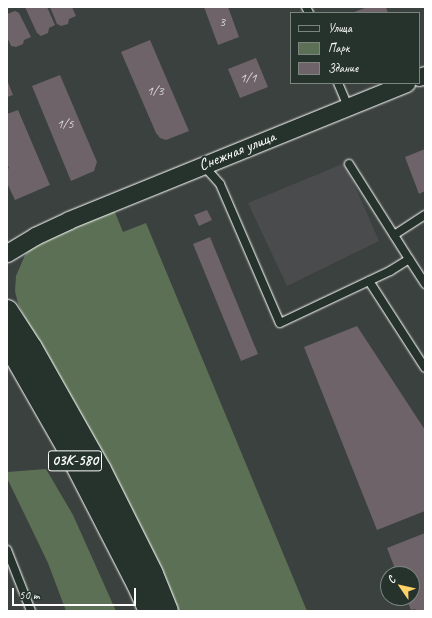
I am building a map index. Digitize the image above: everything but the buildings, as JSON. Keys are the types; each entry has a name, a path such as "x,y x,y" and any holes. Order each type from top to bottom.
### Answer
{"highway":[{"name":"03К-580","path":"7,311 31,348 100,470 152,574 167,611"},
{"name":"03К-580","path":"7,341 67,446 138,584 150,611"}],"street":[{"name":"Снежная улица","path":"7,253 35,236 70,220 403,84"}],"lane":[{"path":"338,84 348,106"},
{"path":"349,164 425,284"},
{"path":"203,165 220,184 280,323 369,281 409,259"},
{"path":"394,235 425,215"},
{"path":"369,281 425,368"},
{"path":"7,550 31,611"}],"shaded area":[{"path":"345,163 379,241 287,286 248,203"}],"green space":[{"path":"114,210 123,232 146,223 307,611 174,611 18,304 15,291 16,276 25,255 33,246 46,237"},
{"path":"46,469 73,515 116,611 66,611 48,563 7,478 7,472"}]}
